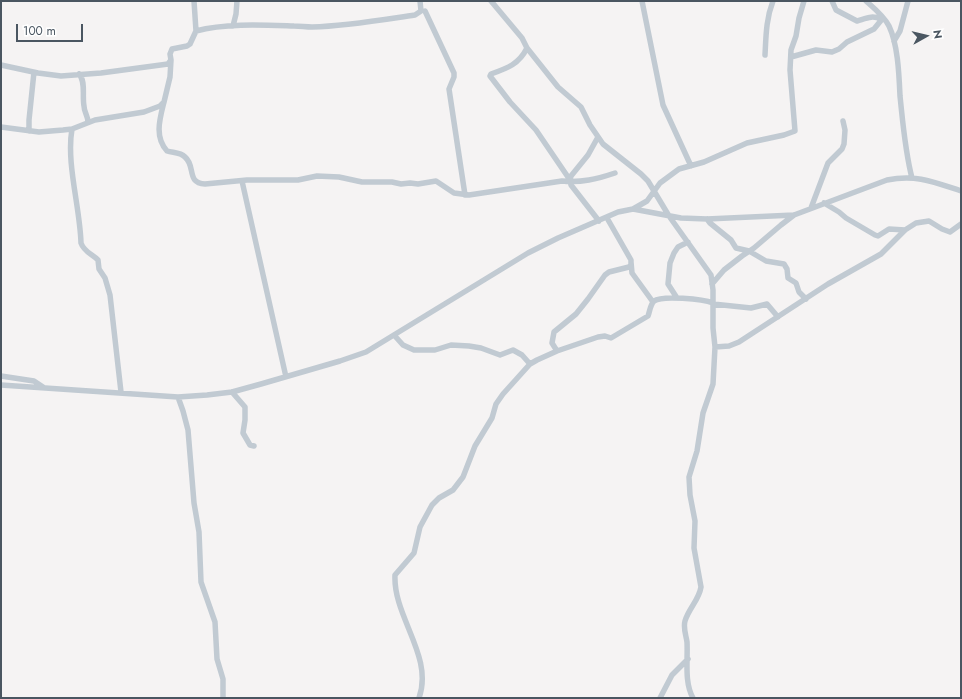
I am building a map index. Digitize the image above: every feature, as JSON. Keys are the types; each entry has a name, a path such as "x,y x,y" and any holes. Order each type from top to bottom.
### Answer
{"street":[{"path":"194,1 196,31 190,44 172,49 170,77 159,120 159,136 167,151 180,154 185,157 188,161 194,181 197,184 279,179 292,180 317,176 339,177 362,182 392,182 401,184 436,182 451,192 464,195 570,181 590,180 615,173"},
{"path":"233,26 237,1"},
{"path":"196,31 233,26 311,27 353,24 415,15 421,12 420,1"},
{"path":"490,1 522,38 558,87 581,107 590,125 610,151 641,174 654,190 669,216 710,273 712,284 715,347 713,384 703,413 697,451 689,476 690,495 695,521 694,548 700,587 697,601 686,619 684,626 688,658 688,678 693,698"},
{"path":"642,1 663,105 691,166"},
{"path":"765,55 768,13 773,1"},
{"path":"1,385 178,397 232,392 366,352 528,253 599,220 607,218 618,212 633,209 647,201 660,183 678,169 691,166 747,143 784,135 795,130 790,70 791,50 796,36 804,1"},
{"path":"832,1 836,10 857,21 871,17 882,19"},
{"path":"866,1 888,26 894,41 899,79 903,133 912,178"},
{"path":"894,41 900,30 908,1"},
{"path":"425,11 454,73 449,89 464,195"},
{"path":"791,57 816,50 832,52 840,49 847,42 874,29 882,19"},
{"path":"528,48 521,59 491,74 490,76 510,102 536,130 570,181 571,185 599,220"},
{"path":"1,65 61,76 101,73 168,64 171,60"},
{"path":"29,131 28,120 34,72"},
{"path":"79,74 83,81 84,108 88,122"},
{"path":"1,127 29,131 72,129 88,122 144,112 160,106 164,102"},
{"path":"811,208 828,163 842,150 845,130 843,121"},
{"path":"72,129 71,165 78,208 81,243 88,254 98,260 110,295 121,392"},
{"path":"570,181 571,176 588,155 598,137"},
{"path":"712,284 724,270 794,215 811,208 887,180 899,178 912,178 931,181 961,191"},
{"path":"242,181 286,377"},
{"path":"824,204 878,236 889,229 905,230"},
{"path":"633,209 681,218 707,219 794,215"},
{"path":"607,218 631,262 632,273 653,302"},
{"path":"707,219 731,240 736,248 749,251 766,260 784,264 788,278 796,283 799,292 806,299"},
{"path":"715,347 729,346 739,342 828,284 881,254 905,230 916,223 926,220 947,232 950,232 961,224"},
{"path":"677,298 668,284 670,263 678,248 688,242"},
{"path":"557,351 552,343 554,332 576,314 605,275 609,272 629,267 631,262"},
{"path":"419,698 423,681 421,667 401,610 395,576 414,553 420,527 432,505 439,498 453,490 463,477 475,446 492,418 498,399 530,364 557,351 598,337 605,336 611,338 648,316 653,302 662,299 677,298 705,300 713,304 751,308 768,304 778,317"},
{"path":"394,335 403,345 414,350 435,350 451,345 464,345 481,348 500,355 513,350 522,355 530,364"},
{"path":"1,376 34,381 43,387"},
{"path":"232,392 244,405 244,434 250,445 254,446"},
{"path":"178,397 188,430 194,502 199,532 201,582 215,622 216,659 224,679 223,698"},
{"path":"660,698 672,674 688,658"}]}
